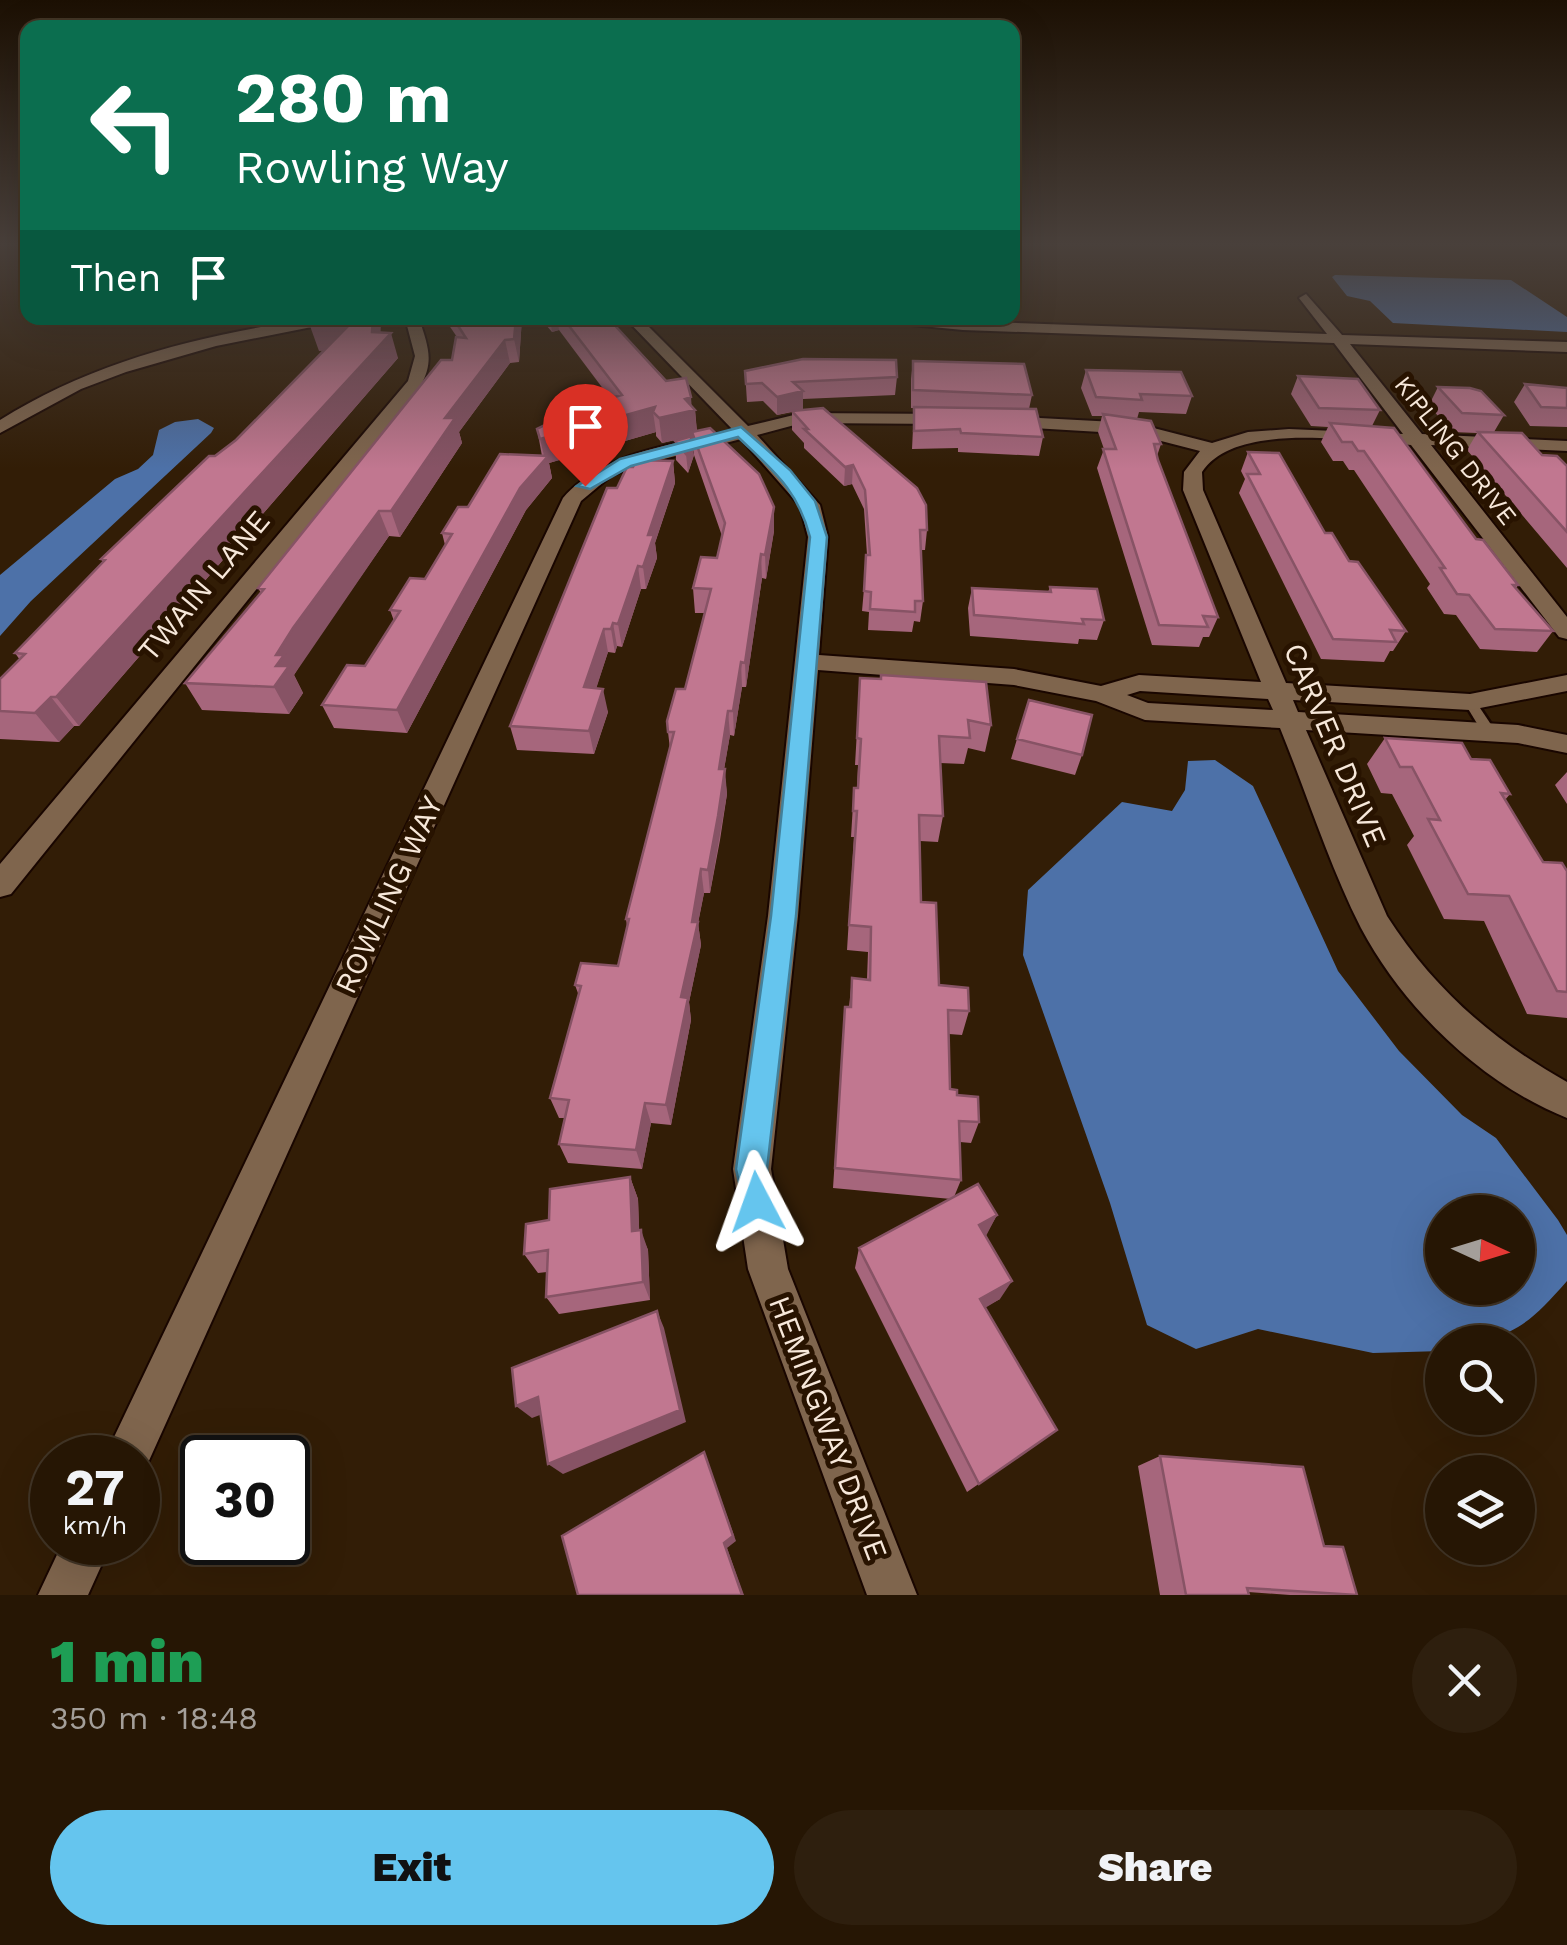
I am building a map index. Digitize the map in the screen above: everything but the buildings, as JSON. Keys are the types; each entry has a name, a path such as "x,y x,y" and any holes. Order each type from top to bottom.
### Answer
{"street":[{"name":"KIPLING DRIVE","path":"1324,320 1567,632"},
{"path":"0,428 47,397 106,373 294,325"},
{"name":"TWAIN LANE","path":"0,885 414,382 422,368 424,347 415,325"},
{"name":"HEMINGWAY DRIVE","path":"639,325 785,474 810,505 818,537 783,916 752,1169 768,1269 892,1595"},
{"path":"938,325 1567,347"},
{"name":"ROWLING WAY","path":"138,1435 573,498 604,472 626,462 821,416 1129,426 1182,436 1211,449"},
{"path":"1211,449 1255,436 1289,434 1567,446"},
{"name":"CARVER DRIVE","path":"1211,449 1192,472 1193,490 1374,922 1398,964 1432,1004 1475,1044 1525,1078 1567,1100"},
{"path":"808,662 1014,677 1101,694 1145,711 1489,732 1567,744"},
{"path":"1101,694 1139,683 1470,702 1567,683"},
{"path":"63,1595 77,1565"}],"lane":[{"path":"1470,702 1489,732"}],"water":[{"path":"1390,320 1567,320 1567,332"},
{"path":"198,419 214,428 211,433 31,601 0,636 0,575 115,479 138,469 153,455 159,430 175,422"},
{"path":"1215,760 1253,786 1338,971 1399,1051 1462,1115 1496,1138 1558,1220 1567,1235 1567,1281 1521,1325 1425,1325 1425,1351 1373,1353 1258,1329 1196,1349 1147,1325 1110,1203 1023,955 1028,890 1122,802 1172,811 1185,790 1188,761"}],"route":[{"path":"585,486 626,462 741,432 785,474 810,505 818,537 783,916 752,1169 757,1202"}]}
